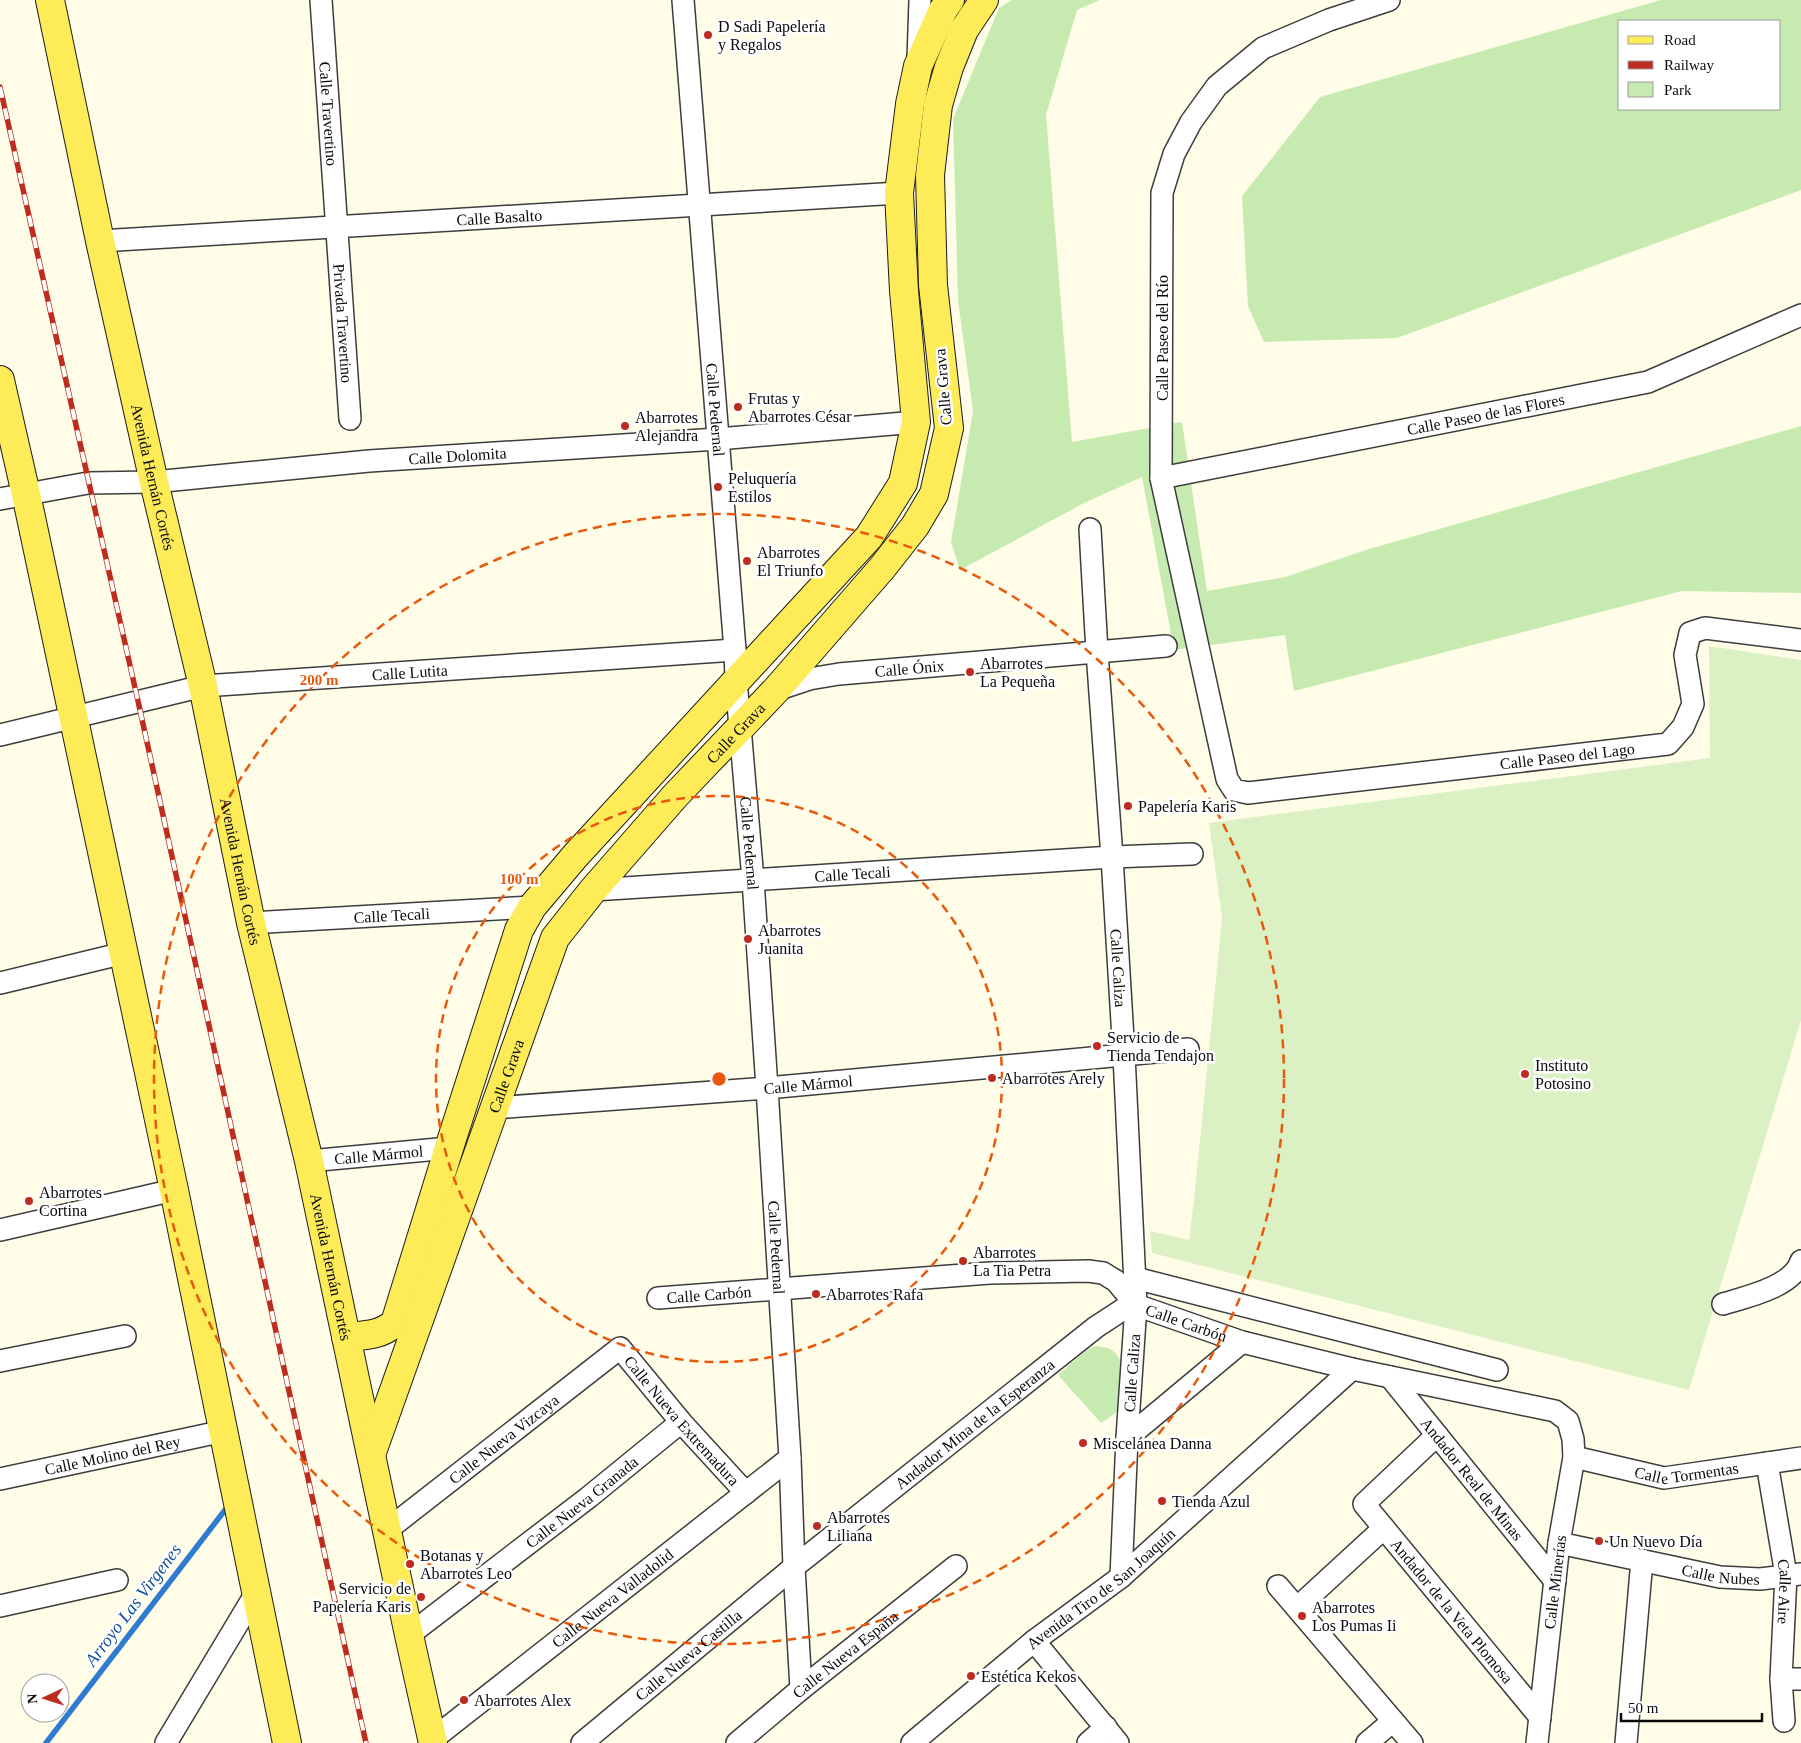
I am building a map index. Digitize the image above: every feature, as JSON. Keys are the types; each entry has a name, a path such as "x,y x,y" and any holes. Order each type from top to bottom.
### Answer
{"main road":[{"name":"Avenida Hernán Cortés","path":"50,0 100,241 154,482 203,686 251,923 309,1161 433,1741"},
{"name":"Calle Grava","path":"346,1337 385,1332 396,1323 449,1148 519,930 532,907 576,855 869,537 903,483 916,422 904,291 899,193 910,104 918,66 943,10 950,0"},
{"name":"Calle Grava","path":"372,1452 555,938 593,890 675,796 776,690 882,568 915,526 934,494 949,428 933,285 930,175 938,105 949,68 964,30 984,0"},
{"path":"0,380 13,496 72,716 174,1190 287,1743"}],"street":[{"name":"Calle Travertino","path":"321,0 336,228"},
{"name":"Calle Pedernal","path":"683,0 753,880 780,1288 801,1689"},
{"path":"918,66 920,0"},
{"name":"Calle Paseo del Río","path":"1234,790 1227,779 1162,478 1162,193 1174,154 1191,122 1217,86 1263,48 1329,20 1389,0"},
{"name":"Calle Basalto","path":"100,241 899,193"},
{"name":"Privada Travertino","path":"336,228 350,419"},
{"name":"Calle Paseo de las Flores","path":"1162,478 1648,382 1801,315"},
{"name":"Calle Dolomita","path":"13,496 88,484 154,482 369,461 718,438 916,422"},
{"name":"Calle Caliza","path":"1090,530 1124,1055 1136,1305 1127,1438 1121,1577"},
{"name":"Calle Paseo del Lago","path":"1234,790 1248,793 1668,744 1683,727 1693,704 1685,655 1690,633 1706,628 1801,640"},
{"name":"Calle Ónix","path":"776,690 809,679 839,674 1166,646"},
{"name":"Calle Lutita","path":"0,735 72,716 203,686 735,650"},
{"name":"Calle Tecali","path":"593,890 1112,857 1192,854"},
{"name":"Calle Tecali","path":"251,923 532,907"},
{"path":"0,983 124,953"},
{"name":"Calle Mármol","path":"493,1108 767,1088 1188,1049"},
{"name":"Calle Mármol","path":"309,1161 449,1148"},
{"path":"0,1230 174,1190"},
{"path":"1723,1304 1771,1290 1800,1266"},
{"name":"Calle Carbón","path":"658,1298 990,1274 1088,1271 1103,1273 1116,1281 1136,1305 1242,1342 1352,1369 1555,1411 1568,1421"},
{"path":"1135,1278 1497,1370"},
{"name":"Andador Mina de la Esperanza","path":"794,1567 1096,1327 1122,1310 1136,1305"},
{"path":"0,1361 124,1336"},
{"name":"Calle Caliza","path":"1127,1438 1242,1342"},
{"name":"Calle Nueva Extremadura","path":"620,1348 681,1422 746,1492"},
{"name":"Calle Nueva Vizcaya","path":"387,1530 620,1348"},
{"name":"Avenida Tiro de San Joaquín","path":"912,1743 1034,1640 1121,1577 1352,1369"},
{"name":"Andador Real de Minas","path":"1390,1377 1555,1581"},
{"name":"Calle Minerías","path":"1537,1743 1559,1543 1574,1457 1573,1439 1568,1421"},
{"name":"Calle Nueva Granada","path":"409,1635 589,1497 681,1422"},
{"name":"Calle Molino del Rey","path":"0,1479 224,1431"},
{"name":"Andador de la Veta Plomosa","path":"1438,1435 1364,1504 1540,1717"},
{"name":"Calle Tormentas","path":"1574,1457 1664,1478 1801,1458"},
{"name":"Calle Nueva Valladolid","path":"433,1741 790,1458"},
{"name":"Calle Aire","path":"1767,1464 1793,1574 1791,1679 1784,1721"},
{"path":"1298,1607 1384,1528"},
{"name":"Calle Nubes","path":"1559,1543 1720,1577 1760,1580 1793,1574"},
{"path":"1626,1743 1642,1560"},
{"name":"Calle Nueva España","path":"737,1743 801,1689 956,1566"},
{"name":"Calle Nueva Castilla","path":"582,1743 794,1567"},
{"path":"0,1606 117,1580"},
{"path":"1278,1586 1298,1607 1412,1743"},
{"path":"166,1743 256,1593"},
{"path":"1034,1640 1112,1735 1088,1743"},
{"path":"1367,1743 1393,1721"}],"green space":[{"path":"1012,0 1100,0 1077,10 1046,115 1072,442 1182,422 1207,591 1285,577 1369,549 1801,426 1801,593 1682,591 1294,691 1285,635 1174,650 1142,477 1084,503 960,570 951,542 973,411 958,300 953,119 999,8"},
{"path":"1661,0 1801,0 1801,190 1397,338 1264,342 1248,306 1242,196 1320,97"},
{"path":"1709,646 1801,660 1801,1020 1689,1390 1152,1253 1150,1231 1189,1240 1222,918 1209,823 1710,758"},
{"path":"1096,1346 1108,1348 1115,1352 1122,1366 1124,1383 1123,1408 1101,1423 1058,1375 1088,1349"}],"waterway":[{"name":"Arroyo Las Virgenes","path":"46,1743 225,1510"}],"railway":[{"path":"0,87 138,701 366,1743"}],"place":[{"name":"D Sadi Papelería y Regalos","path":"708,35"},
{"name":"Frutas y Abarrotes César","path":"738,407"},
{"name":"Abarrotes Alejandra","path":"625,426"},
{"name":"Peluquería Estilos","path":"718,487"},
{"name":"Abarrotes El Triunfo","path":"747,561"},
{"name":"Abarrotes La Pequeña","path":"970,672"},
{"name":"Papelería Karis","path":"1128,806"},
{"name":"Abarrotes Juanita","path":"748,939"},
{"name":"Servicio de Tienda Tendajon","path":"1097,1046"},
{"name":"Instituto Potosino","path":"1525,1074"},
{"name":"Abarrotes Arely","path":"992,1078"},
{"name":"Abarrotes Cortina","path":"29,1201"},
{"name":"Abarrotes La Tia Petra","path":"963,1261"},
{"name":"Abarrotes Rafa","path":"816,1294"},
{"name":"Miscelánea Danna","path":"1083,1443"},
{"name":"Tienda Azul","path":"1162,1501"},
{"name":"Abarrotes Liliana","path":"817,1526"},
{"name":"Un Nuevo Día","path":"1599,1541"},
{"name":"Botanas y Abarrotes Leo","path":"410,1564"},
{"name":"Servicio de Papelería Karis","path":"421,1597"},
{"name":"Abarrotes Los Pumas Ii","path":"1302,1616"},
{"name":"Estética Kekos","path":"971,1676"},
{"name":"Abarrotes Alex","path":"464,1700"}]}
